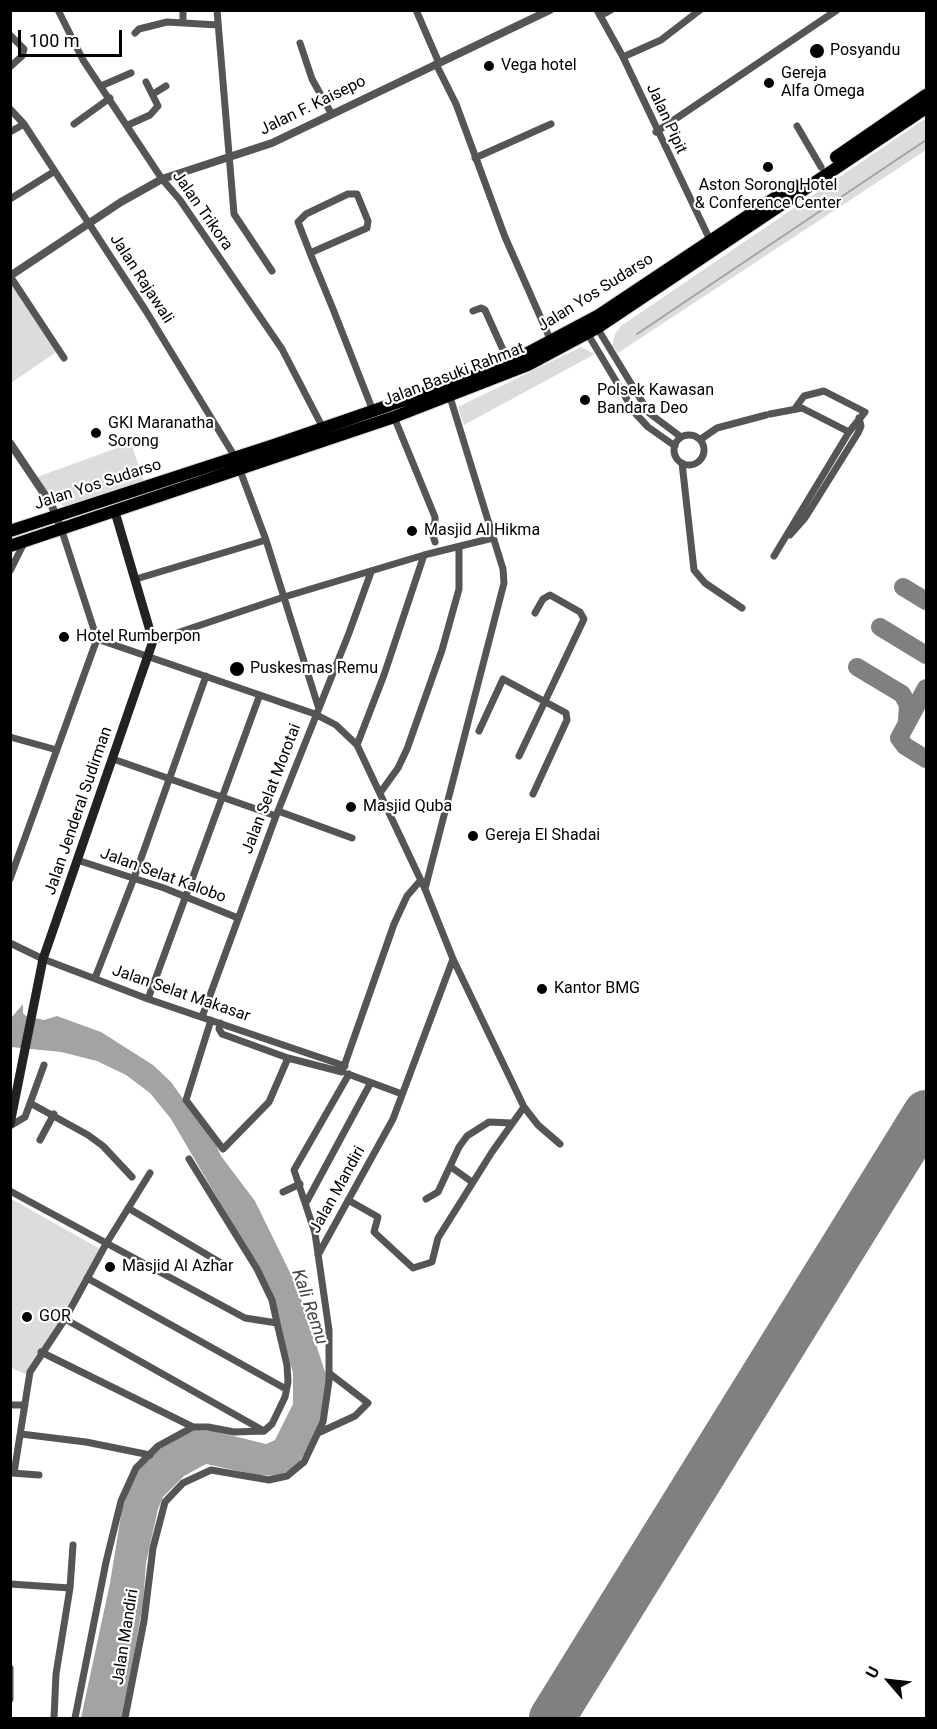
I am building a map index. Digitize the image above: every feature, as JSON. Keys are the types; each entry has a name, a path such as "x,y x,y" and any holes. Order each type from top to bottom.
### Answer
{"highway":[{"name":"Jalan Yos Sudarso","path":"10,531 59,522 235,457 373,411 426,399 509,363 551,341 589,326 710,240 800,186 822,167 925,101"},
{"name":"Jalan Basuki Rahmat","path":"10,546 59,522 115,512 394,417 426,399 450,397 503,377 589,326 925,101"}],"main road":[{"path":"115,512 153,641"},
{"name":"Jalan Jenderal Sudirman","path":"10,1125 43,959 153,641"}],"street":[{"name":"Jalan Trikora","path":"58,10 79,53 162,179 180,200 282,349 323,428"},
{"path":"183,10 183,22"},
{"path":"217,10 237,221 272,271"},
{"path":"416,10 456,104 505,237 551,341"},
{"name":"Jalan F. Kaisepo","path":"10,276 162,179 272,143 550,10"},
{"path":"599,13 611,10"},
{"path":"623,57 661,40 700,10"},
{"path":"656,132 837,10"},
{"name":"Jalan Pipit","path":"599,13 623,57 656,132 710,240"},
{"path":"135,33 140,29 166,22 218,25"},
{"path":"10,34 24,49 22,56 10,67"},
{"path":"300,42 312,79 331,113"},
{"path":"101,86 131,73"},
{"path":"128,125 154,112 157,102 146,82"},
{"path":"153,93 166,86"},
{"path":"74,124 110,99"},
{"name":"Jalan Rajawali","path":"10,109 24,124 90,223 241,468 318,706"},
{"path":"10,132 24,124"},
{"path":"475,158 550,124"},
{"path":"797,126 822,167"},
{"path":"10,199 55,171"},
{"path":"310,253 367,228 368,221 357,194 348,194 300,218 298,222 310,253 373,411"},
{"path":"10,276 64,358"},
{"path":"473,311 481,308 485,310 509,363"},
{"path":"589,326 649,413 681,437 695,435 701,439 704,446 702,459 689,465 682,463"},
{"path":"589,326 641,421 675,446"},
{"path":"774,556 849,432 865,412 824,391 817,390 804,396 796,407"},
{"path":"424,890 504,583 493,538 450,397"},
{"path":"701,439 717,428 796,407 815,413 849,432"},
{"path":"394,417 435,517 435,523 431,529 435,542"},
{"path":"781,545 806,518 843,458 861,426 859,418"},
{"path":"681,437 674,452 682,463 694,570 705,583 742,608"},
{"path":"10,443 59,522 97,639 10,879"},
{"path":"836,454 843,458"},
{"path":"153,641 284,597 424,555 493,538"},
{"path":"10,571 25,540"},
{"path":"136,579 266,540"},
{"path":"380,793 398,768 407,749 442,650 459,589 459,547"},
{"path":"357,745 384,675 424,555"},
{"name":"Jalan Selat Morotai","path":"202,1017 277,813 318,706 350,633 371,572"},
{"path":"519,756 584,619 580,612 550,595 543,599 535,613"},
{"path":"97,639 149,655 259,697 315,714 336,725 357,745 453,958 524,1107 538,1125 560,1144"},
{"path":"95,978 134,878 206,676"},
{"path":"479,731 503,679 564,711 568,718 532,794"},
{"path":"148,999 259,697"},
{"path":"10,737 57,750"},
{"path":"113,759 352,838"},
{"name":"Jalan Selat Kalobo","path":"77,860 134,878 238,918"},
{"path":"318,1255 307,1201 295,1168 346,1071 394,924 407,896 420,881"},
{"name":"Jalan Selat Makasar","path":"10,943 43,959 346,1071"},
{"name":"Jalan Mandiri","path":"125,1719 144,1620 153,1548 165,1502 183,1483 211,1470 269,1479 287,1476 304,1461 318,1434 327,1402 330,1373 329,1330 318,1255 393,1119 453,958"},
{"path":"212,1020 186,1100 223,1149 269,1102 288,1058"},
{"path":"220,1023 219,1029 222,1034 338,1073 346,1071 370,1084 402,1094"},
{"path":"10,1125 22,1120 44,1065"},
{"path":"307,1201 370,1084"},
{"path":"30,1103 54,1114 103,1146 132,1177"},
{"path":"348,1200 378,1217 374,1232 413,1268 432,1262 438,1238 472,1182 524,1107"},
{"path":"40,1140 54,1114"},
{"path":"426,1199 436,1194 462,1141 473,1130 489,1122 512,1123"},
{"path":"75,1719 106,1562 121,1502 136,1468 181,1432 193,1427 208,1427 234,1432 264,1431 272,1424 286,1389 286,1365 272,1300 257,1269 189,1159"},
{"path":"451,1167 472,1182"},
{"path":"39,1475 12,1473 21,1434 30,1372 41,1352 65,1319 106,1244 150,1173"},
{"path":"283,1192 300,1184"},
{"path":"10,1191 245,1318 277,1323"},
{"path":"128,1208 221,1263"},
{"path":"87,1278 286,1389"},
{"path":"65,1319 264,1431"},
{"path":"41,1352 193,1427"},
{"path":"318,1434 355,1416 368,1403 330,1373"},
{"path":"10,1405 25,1405"},
{"path":"21,1434 86,1442 150,1455"},
{"path":"54,1719 56,1674 70,1588 73,1545"},
{"path":"10,1584 70,1588"},
{"path":"10,1668 10,1699"}],"shaded area":[{"path":"926,118 926,150 618,353 612,345 615,334 621,326"},
{"path":"11,281 56,352 11,383"},
{"path":"581,347 595,354 464,425 458,407"},
{"path":"131,443 145,484 70,509 50,499 37,477"},
{"path":"23,1004 23,1013 26,1016 44,1020 57,1016 101,1032 153,1065 171,1082 216,1145 221,1156 255,1201 298,1289 326,1375 326,1397 320,1425 296,1468 277,1476 257,1475 206,1464 184,1476 163,1497 158,1509 146,1563 143,1603 123,1718 81,1718 110,1583 122,1509 135,1474 156,1451 192,1430 213,1431 266,1444 275,1440 293,1404 293,1373 270,1288 171,1119 150,1093 126,1075 97,1061 61,1052 11,1047 11,1018"},
{"path":"10,1198 102,1250 28,1375 11,1368"}],"waterway":[{"path":"637,334 926,140"}],"taxiway":[{"path":"903,587 926,601"},
{"path":"880,627 926,655"},
{"path":"857,667 902,694 908,705 907,720"},
{"path":"926,688 899,738 905,746 926,759"}],"runway":[{"path":"552,1718 926,1113"}],"place":[{"name":"Posyandu","path":"817,51"},
{"name":"Vega hotel","path":"489,66"},
{"name":"Gereja Alfa Omega","path":"769,83"},
{"name":"Aston Sorong Hotel & Conference Center","path":"768,167"},
{"name":"Polsek Kawasan Bandara Deo","path":"585,400"},
{"name":"GKI Maranatha Sorong","path":"96,433"},
{"name":"Masjid Al Hikma","path":"412,531"},
{"name":"Hotel Rumberpon","path":"64,637"},
{"name":"Puskesmas Remu","path":"237,669"},
{"name":"Masjid Quba","path":"351,807"},
{"name":"Gereja El Shadai","path":"473,836"},
{"name":"Kantor BMG","path":"542,989"},
{"name":"Masjid Al Azhar","path":"110,1267"},
{"name":"GOR","path":"27,1317"}],"water label":[{"name":"Kali Remu","path":"309,1307"}]}
